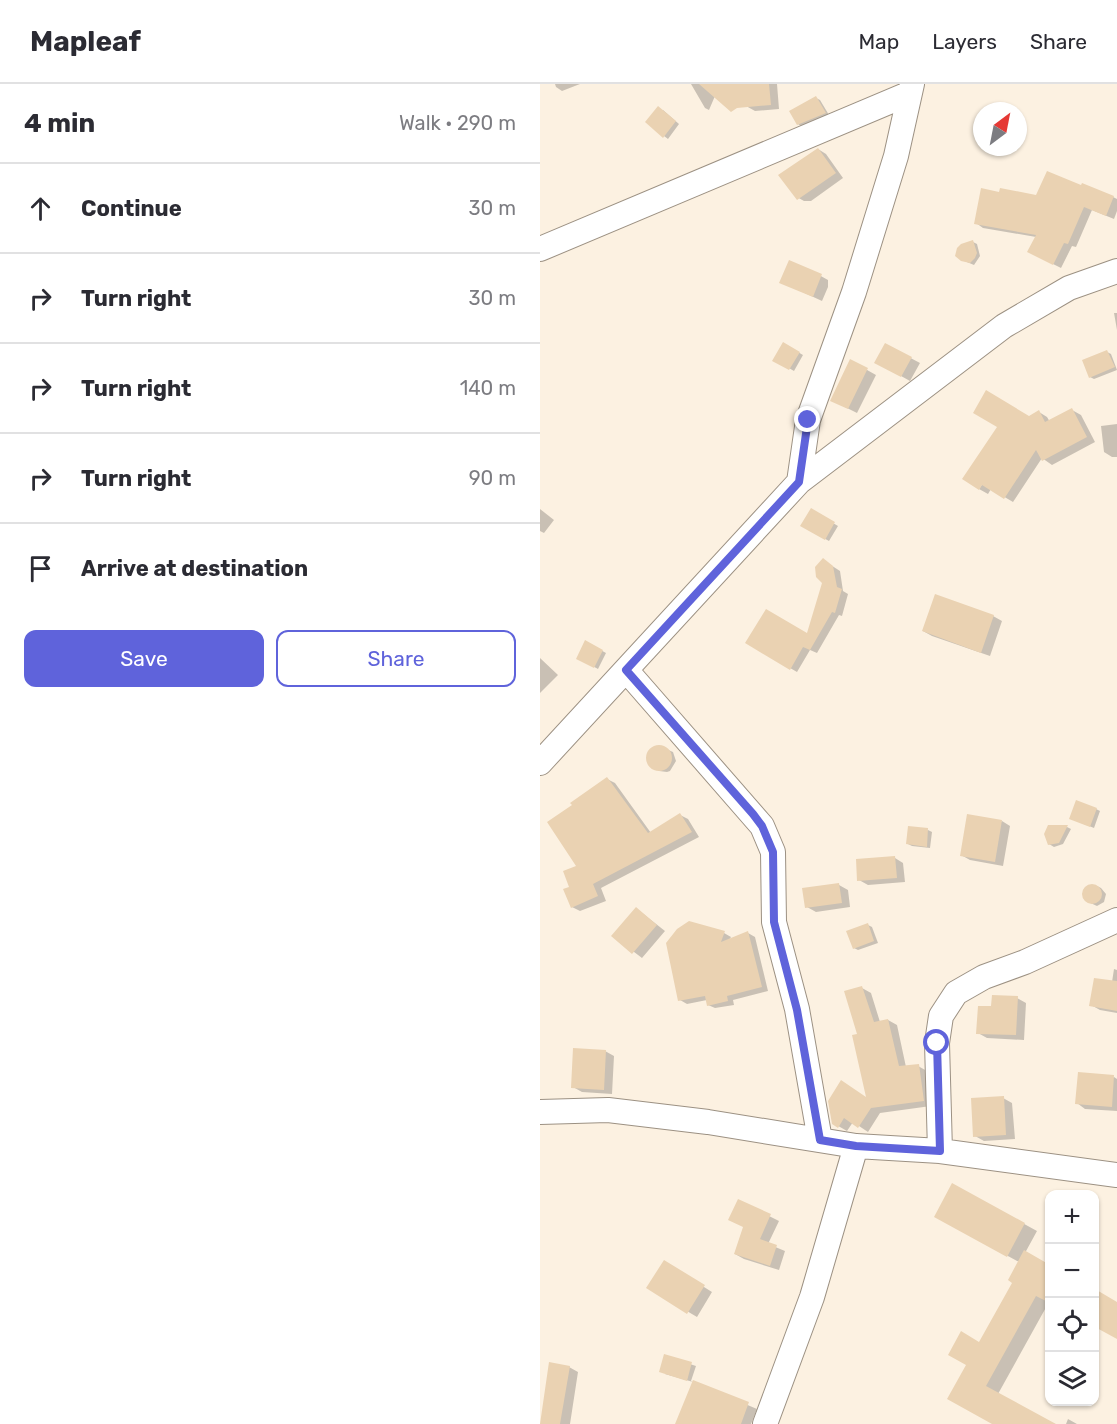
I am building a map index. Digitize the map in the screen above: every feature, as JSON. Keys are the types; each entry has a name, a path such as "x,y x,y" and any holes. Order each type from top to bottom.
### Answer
{"street":[{"path":"540,249 910,89"},
{"path":"799,482 808,420 854,292 896,156 910,89"},
{"path":"540,763 799,482 1004,326 1069,288 1117,271"},
{"path":"626,670 753,814 773,852 774,922 797,1010 820,1140"},
{"path":"940,1151 937,1043 941,1016 956,993 984,977 1025,962 1117,920"},
{"path":"540,1112 608,1110 708,1122 856,1146 940,1151 1117,1175"},
{"path":"765,1424 812,1297 856,1146"}],"building":[{"path":"699,84 769,84 771,105 737,108 731,112"},
{"path":"816,96 826,113 797,125 789,111"},
{"path":"658,106 676,121 663,138 645,122"},
{"path":"818,148 836,173 797,200 778,175"},
{"path":"1047,171 1114,196 1106,216 1084,207 1068,244 1064,243 1053,265 1027,252 1036,235 974,224 981,188 999,192 1000,188 1036,195"},
{"path":"973,240 977,253 975,258 970,263 961,261 955,256 957,248"},
{"path":"789,260 822,274 813,297 779,283"},
{"path":"783,342 800,352 789,370 772,361"},
{"path":"885,343 912,357 901,377 874,363"},
{"path":"1107,350 1115,367 1089,378 1082,360"},
{"path":"850,359 868,368 848,409 830,401"},
{"path":"986,390 1029,416 1039,410 1045,422 1072,408 1087,437 1042,461 1036,450 1004,499 982,485 979,490 962,479 997,427 973,413"},
{"path":"811,508 835,522 825,540 800,526"},
{"path":"823,558 833,566 837,587 842,589 835,613 832,612 810,650 803,647 790,670 745,643 766,609 807,633 822,583 816,577 815,567"},
{"path":"935,594 994,615 981,653 922,631"},
{"path":"585,640 603,650 594,668 576,659"},
{"path":"659,745 668,749 672,758 668,767 659,771 650,767 646,758 650,749"},
{"path":"607,777 648,833 680,813 692,832 593,884 598,896 571,908 563,889 569,887 563,871 576,866 547,822"},
{"path":"1076,800 1097,808 1090,827 1069,819"},
{"path":"967,814 1002,820 995,862 960,856"},
{"path":"1048,825 1068,825 1059,843 1048,845 1044,834"},
{"path":"908,826 928,828 927,847 906,844"},
{"path":"895,856 897,878 857,881 856,859"},
{"path":"839,883 842,903 805,908 802,888"},
{"path":"1088,884 1096,884 1102,890 1102,898 1096,904 1088,904 1082,898 1082,890"},
{"path":"636,907 657,925 632,954 611,936"},
{"path":"689,921 725,931 721,942 748,931 762,987 727,996 728,1001 707,1006 705,996 678,1001 666,943 677,929"},
{"path":"868,923 874,941 853,949 846,931"},
{"path":"1094,978 1117,981 1117,1011 1089,1006"},
{"path":"862,986 874,1022 888,1019 899,1066 919,1064 924,1101 871,1108 858,1128 844,1118 838,1128 832,1124 828,1101 841,1080 866,1097 852,1035 857,1034 844,991"},
{"path":"992,995 1018,996 1016,1035 976,1034 978,1006 991,1006"},
{"path":"573,1048 606,1050 604,1090 571,1088"},
{"path":"1078,1072 1114,1075 1112,1107 1075,1104"},
{"path":"1004,1096 1006,1135 973,1137 971,1098"},
{"path":"952,1183 1025,1223 1007,1257 934,1217"},
{"path":"738,1199 771,1214 760,1239 777,1245 770,1266 734,1254 743,1227 728,1220"},
{"path":"1024,1250 1045,1262 1045,1300 1036,1296 986,1386 1056,1424 992,1424 947,1399 966,1365 948,1355 961,1331 979,1342 1012,1283 1008,1280"},
{"path":"664,1260 705,1285 687,1314 646,1288"},
{"path":"1099,1291 1117,1302 1117,1339 1099,1329"},
{"path":"664,1354 692,1362 687,1381 659,1372"},
{"path":"549,1362 570,1366 560,1424 540,1424"},
{"path":"693,1380 749,1402 741,1424 675,1424"}],"route":[{"path":"808,420 799,482 626,670 753,814 762,826 773,852 774,922 797,1010 820,1140 856,1146 940,1151 937,1043"}]}
